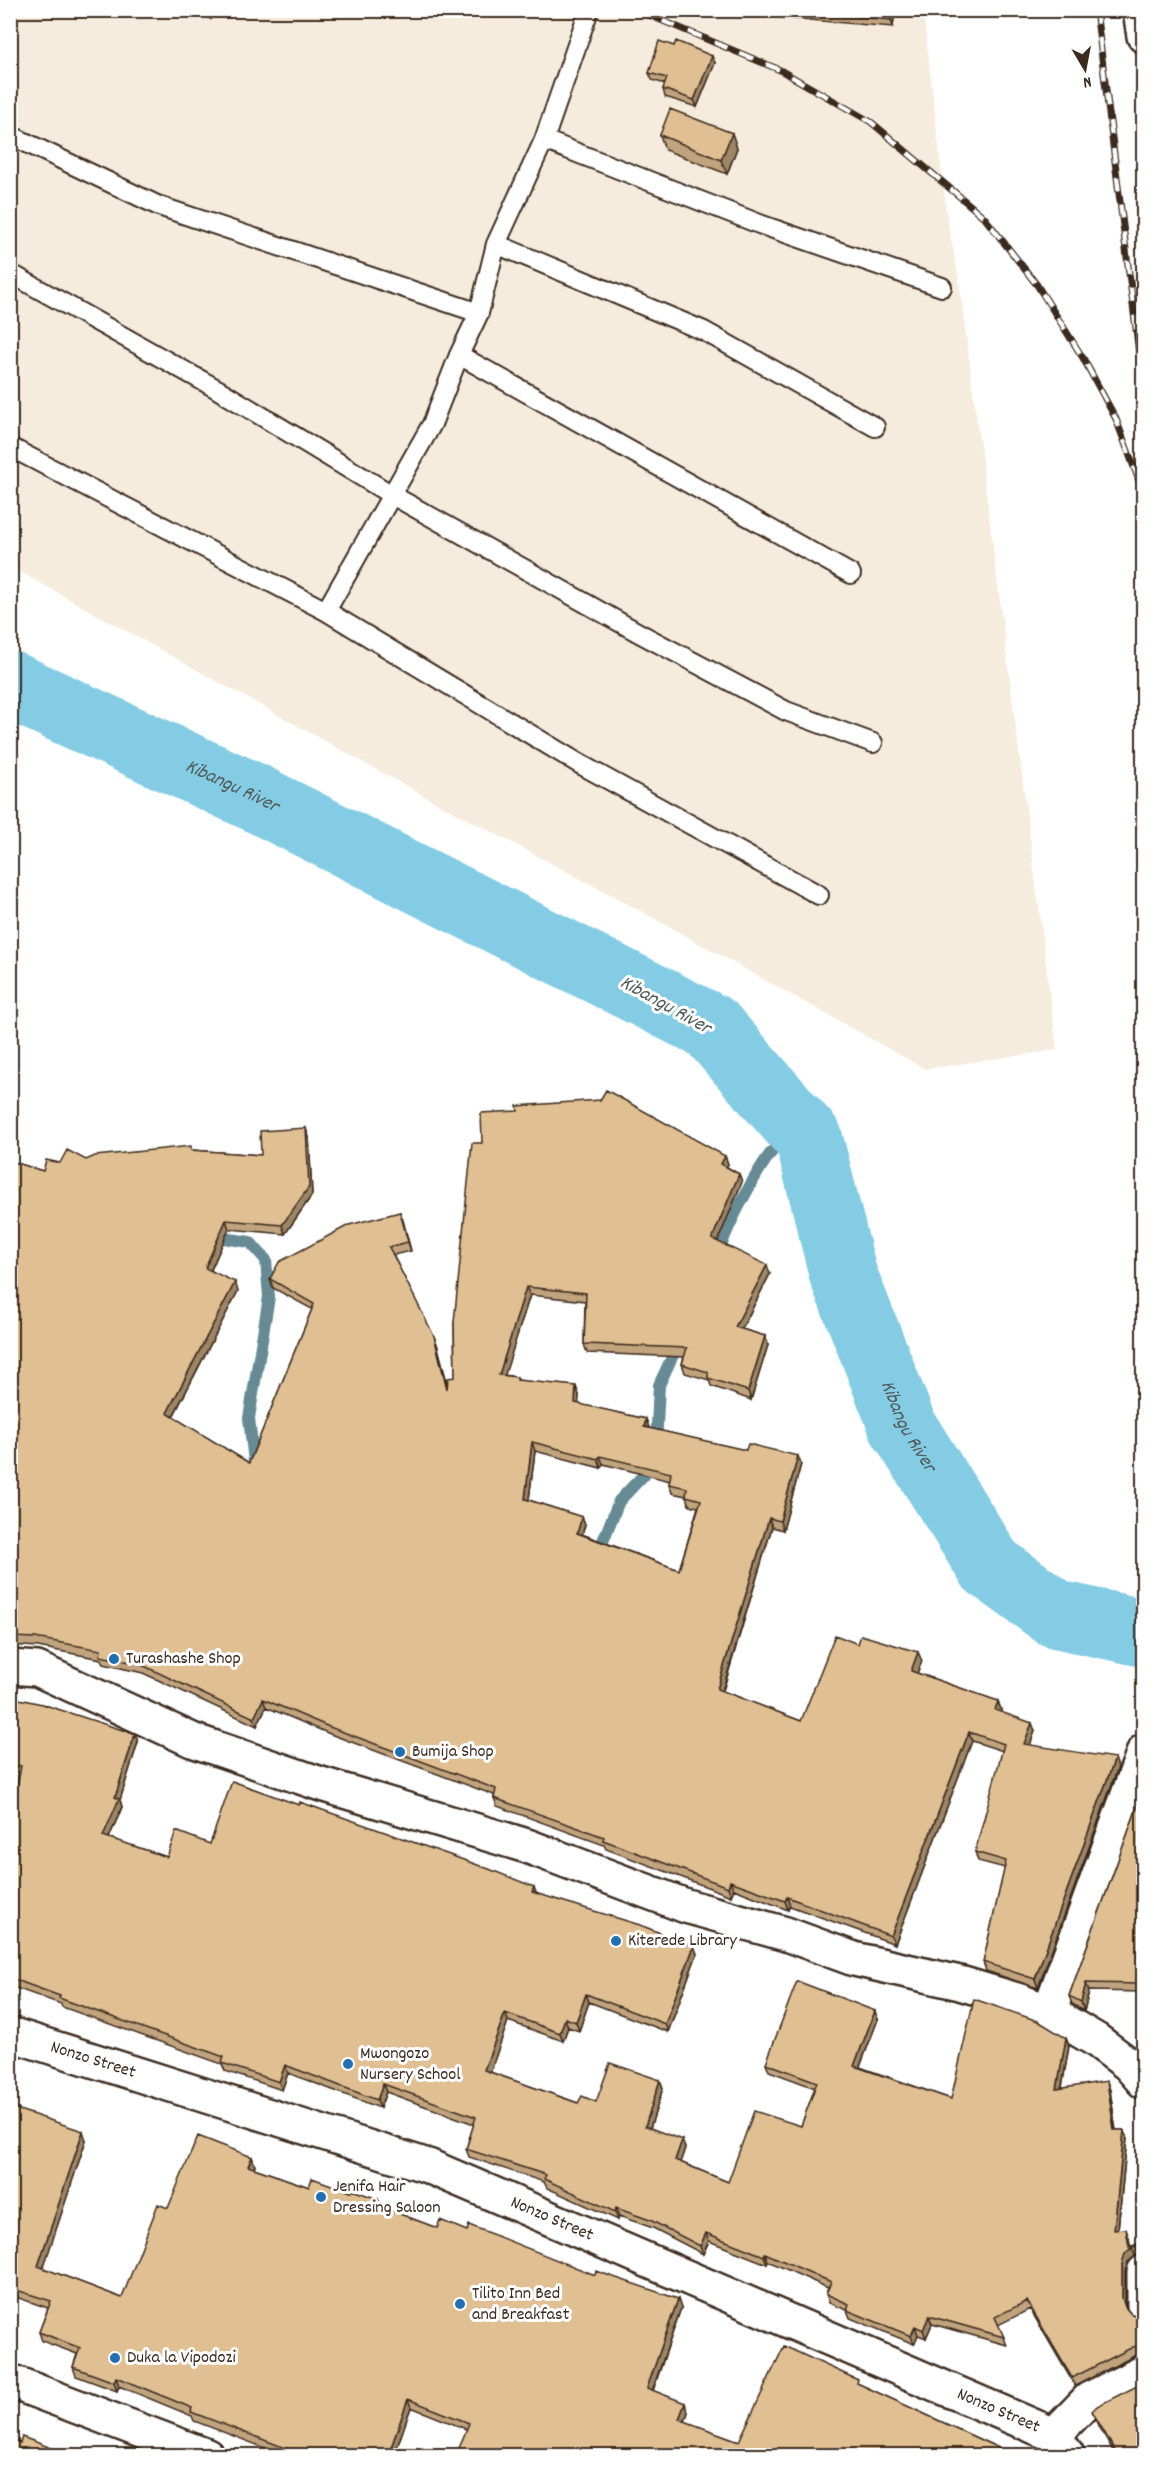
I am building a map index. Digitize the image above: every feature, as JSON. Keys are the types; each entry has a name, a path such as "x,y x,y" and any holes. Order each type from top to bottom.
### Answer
{"street":[{"path":"1140,10 1143,36"},
{"path":"10,1667 38,1669 192,1740 321,1784 527,1846 686,1906 786,1934 854,1959 960,1983 1049,2012 1096,2040 1128,2064 1143,2082"},
{"path":"1049,2012 1143,1750"},
{"name":"Nonzo Street","path":"10,2034 428,2166 1061,2445"},
{"path":"1143,2271 1143,2306"},
{"path":"1061,2445 1089,2399 1143,2372"},
{"path":"10,2381 207,2456"}],"lane":[{"path":"326,611 432,424 459,355 479,313 496,244 544,140 589,10"},
{"path":"10,135 159,206 479,313"},
{"path":"544,140 762,225 942,286"},
{"path":"496,244 704,331 875,427"},
{"path":"10,273 217,389 392,495 639,633 786,711 873,742"},
{"path":"459,355 851,574"},
{"path":"10,447 326,611 578,763 819,895"}],"shaded area":[{"path":"11,11 923,11 947,218 959,280 1057,1050 925,1069 639,910 426,797 11,567"}],"building":[{"path":"783,10 891,10 891,20"},
{"path":"659,41 674,46 676,41 712,56 694,100 663,89 667,78 649,73"},
{"path":"670,109 732,133 721,160 660,135"},
{"path":"606,1090 725,1156 721,1164 739,1174 712,1239 767,1265 735,1327 765,1336 748,1391 708,1378 708,1372 682,1364 687,1348 584,1344 586,1293 526,1287 499,1375 517,1377 517,1380 576,1386 575,1403 646,1419 644,1427 746,1450 748,1444 798,1456 780,1521 769,1518 717,1689 801,1721 835,1635 858,1644 861,1635 918,1652 911,1671 998,1701 995,1710 1032,1723 1024,1744 1115,1758 1035,1979 983,1962 1006,1861 975,1852 1004,1744 969,1732 891,1936 787,1897 785,1901 730,1881 728,1887 603,1840 604,1837 494,1798 496,1789 327,1726 263,1699 254,1718 140,1664 100,1656 101,1650 35,1638 10,1637 10,1161 43,1171 46,1160 60,1163 67,1150 86,1160 95,1156 191,1146 191,1150 261,1155 260,1131 306,1128 309,1187 282,1225 226,1220 205,1268 235,1282 167,1413 249,1463 314,1304 270,1279 279,1262 349,1225 400,1212 408,1242 389,1247 434,1336 447,1389 448,1378 455,1377 454,1322 472,1143 482,1143 481,1113 518,1111 517,1106 600,1100","holes":["532,1442 598,1459 600,1456 671,1473 669,1484 687,1488 686,1496 701,1500 679,1570 577,1533 582,1517 525,1499"]},
{"path":"10,1697 42,1704 135,1734 115,1797 119,1799 103,1836 167,1857 176,1831 210,1844 232,1781 299,1805 300,1802 489,1869 534,1887 532,1892 640,1925 694,1946 665,2024 586,1994 576,2022 565,2018 560,2033 505,2013 484,2070 578,2103 582,2096 596,2102 610,2063 660,2080 645,2126 682,2140 675,2160 728,2182 754,2111 801,2126 817,2082 766,2063 797,1981 875,2011 854,2066 951,2099 974,1999 1038,2021 1066,2038 1057,2089 1107,2081 1114,2130 1124,2130 1114,2230 1126,2229 1129,2247 1143,2242 1143,2246 1132,2247 1125,2254 1122,2263 1122,2298 1131,2314 1143,2316 1143,2346 1133,2347 1072,2378 1027,2301 995,2317 1004,2337 929,2316 923,2330 915,2326 911,2336 847,2310 849,2304 826,2294 831,2282 765,2253 764,2256 706,2233 700,2246 650,2220 616,2208 615,2212 544,2179 546,2175 466,2149 476,2117 383,2084 377,2100 285,2065 279,2082 222,2063 224,2057 10,1978 10,1828 21,1766 10,1763"},
{"path":"1143,1791 1143,1984 1086,1983 1081,2002 1069,1996"},
{"path":"10,2107 83,2131 38,2266 122,2298 158,2204 168,2208 198,2136 252,2157 248,2166 309,2187 312,2178 351,2192 352,2190 378,2199 376,2205 437,2228 440,2220 467,2231 469,2225 595,2275 596,2271 678,2299 647,2388 685,2403 679,2419 739,2441 784,2346 858,2380 857,2383 1016,2456 456,2456 469,2423 408,2399 388,2456 306,2456 191,2412 192,2408 116,2377 114,2382 73,2367 80,2348 39,2332 51,2301 10,2288"},
{"path":"1143,2383 1143,2456 1118,2456 1092,2411 1097,2406"},
{"path":"22,2437 73,2456 10,2456 10,2439 20,2443"}],"waterway":[{"name":"Kibangu River","path":"10,685 256,798 711,1027 809,1139 843,1274 903,1427 990,1566 1056,1614 1144,1633"},
{"path":"718,1257 727,1231 771,1152 781,1142 800,1134 809,1139"},
{"path":"210,1236 250,1242 266,1260 269,1297 249,1418 254,1462 250,1469"},
{"path":"656,1446 659,1385 679,1342"},
{"path":"597,1556 619,1501 655,1463"}],"railway":[{"path":"637,10 780,70 871,122 984,217 1037,285 1083,358 1116,419 1144,494"},
{"path":"1096,10 1144,393"}],"place":[{"name":"Turashashe Shop","path":"114,1659"},
{"name":"Bumija Shop","path":"400,1752"},
{"name":"Kiterede Library","path":"616,1941"},
{"name":"Mwongozo Nursery School","path":"348,2064"},
{"name":"Jenifa Hair Dressing Saloon","path":"321,2197"},
{"name":"Tilito Inn Bed and Breakfast","path":"460,2304"},
{"name":"Duka la Vipodozi","path":"115,2358"}]}
